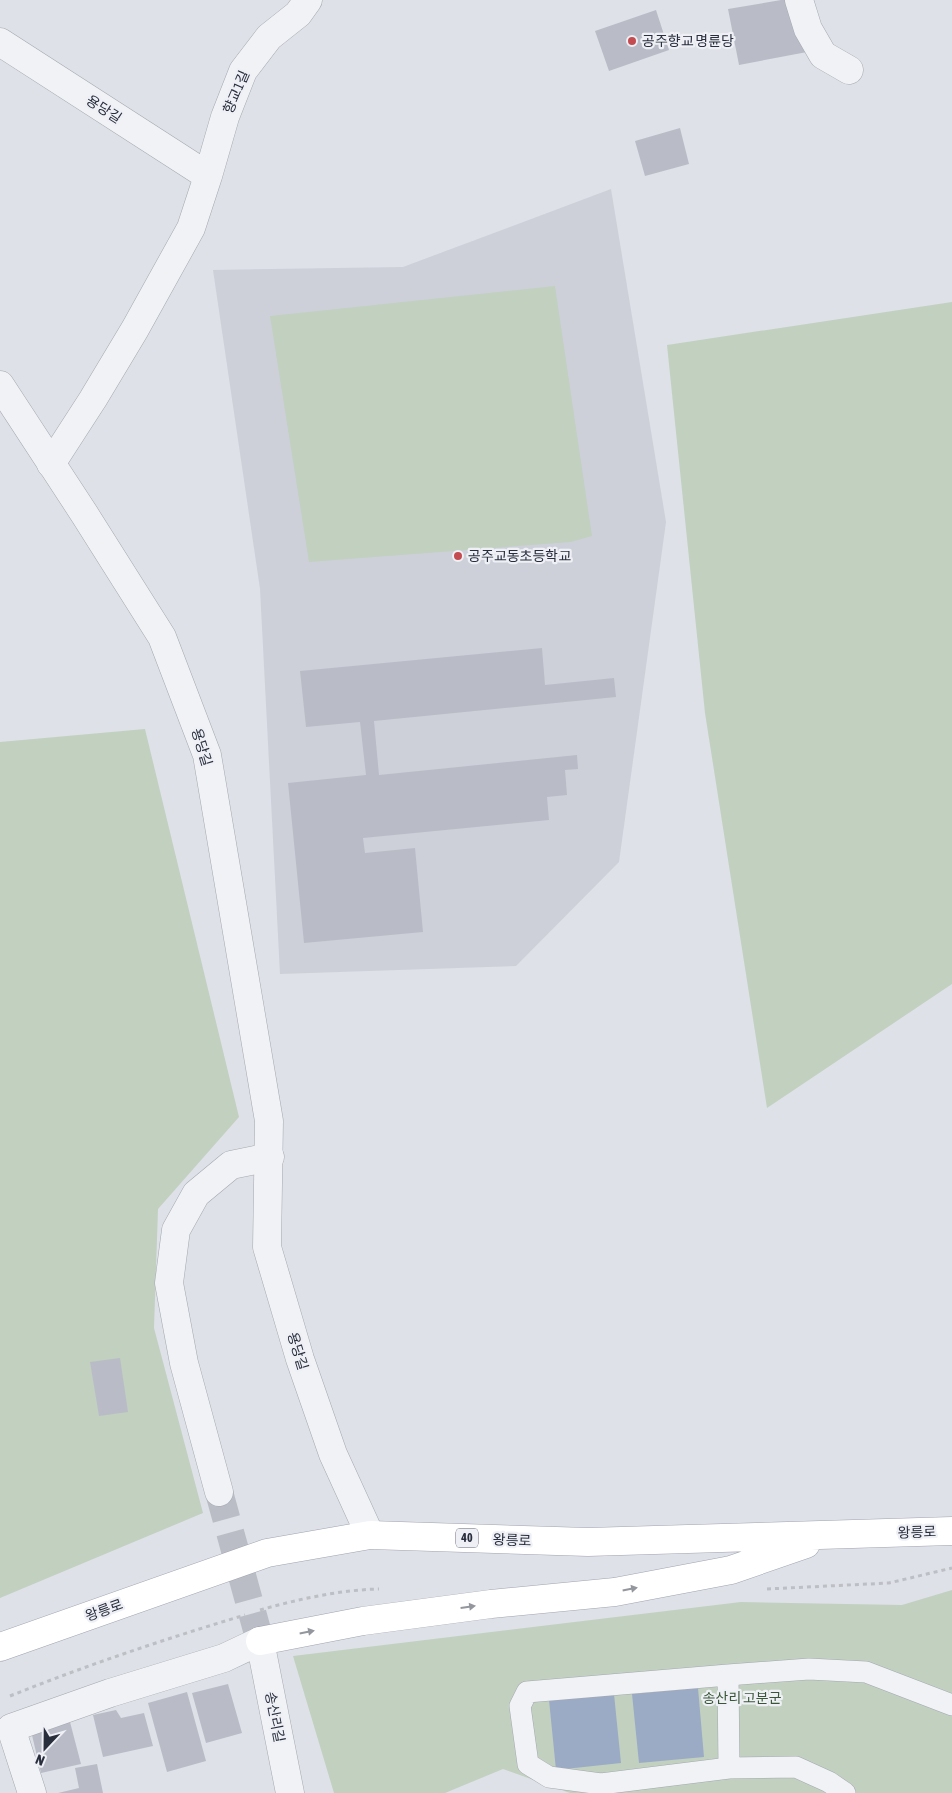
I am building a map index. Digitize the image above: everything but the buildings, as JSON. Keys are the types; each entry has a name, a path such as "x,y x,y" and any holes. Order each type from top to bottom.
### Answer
{"main road":[{"name":"왕릉로","path":"0,1647 267,1552 370,1535 588,1542 952,1531"},
{"path":"260,1641 373,1620 491,1604 615,1592 731,1570 830,1536"}],"street":[{"name":"향교1길","path":"51,464 135,329 191,228 225,117 243,71 269,37 298,14 308,0"},
{"path":"800,0 808,29 823,55 849,70"},
{"name":"용당길","path":"0,42 208,176"},
{"name":"용당길","path":"0,385 162,637 207,755 270,1121 267,1247 300,1360 333,1454 370,1535"},
{"path":"219,1492 184,1363 169,1283 176,1230 196,1194 231,1165 270,1157"},
{"path":"32,1793 11,1728 110,1693 224,1658 260,1641"},
{"name":"송산리길","path":"260,1641 290,1793"},
{"path":"844,1793 829,1782 796,1767 729,1768 601,1784 549,1776 528,1764 520,1706 527,1692 809,1669 866,1672 952,1705"},
{"path":"728,1675 729,1768"}],"shaded area":[{"name":"공주교동초등학교","path":"611,189 666,522 619,862 516,966 280,974 260,589 213,270 403,267"}],"green space":[{"path":"555,286 592,536 571,542 309,562 270,316"},
{"path":"952,302 952,984 767,1108 705,713 667,345"},
{"path":"145,729 239,1117 158,1209 154,1328 203,1513 0,1598 0,742"},
{"name":"송산리 고분군","path":"952,1590 952,1793 570,1793 503,1769 445,1793 334,1793 293,1656 741,1602 902,1605"}],"water":[{"path":"698,1688 704,1757 639,1763 632,1694"},
{"path":"614,1694 621,1763 556,1770 549,1700"}],"tunnel":[{"path":"219,1492 260,1641"}],"place":[{"name":"공주향교 명륜당","path":"632,41"},
{"name":"공주교동초등학교","path":"458,556"}]}
